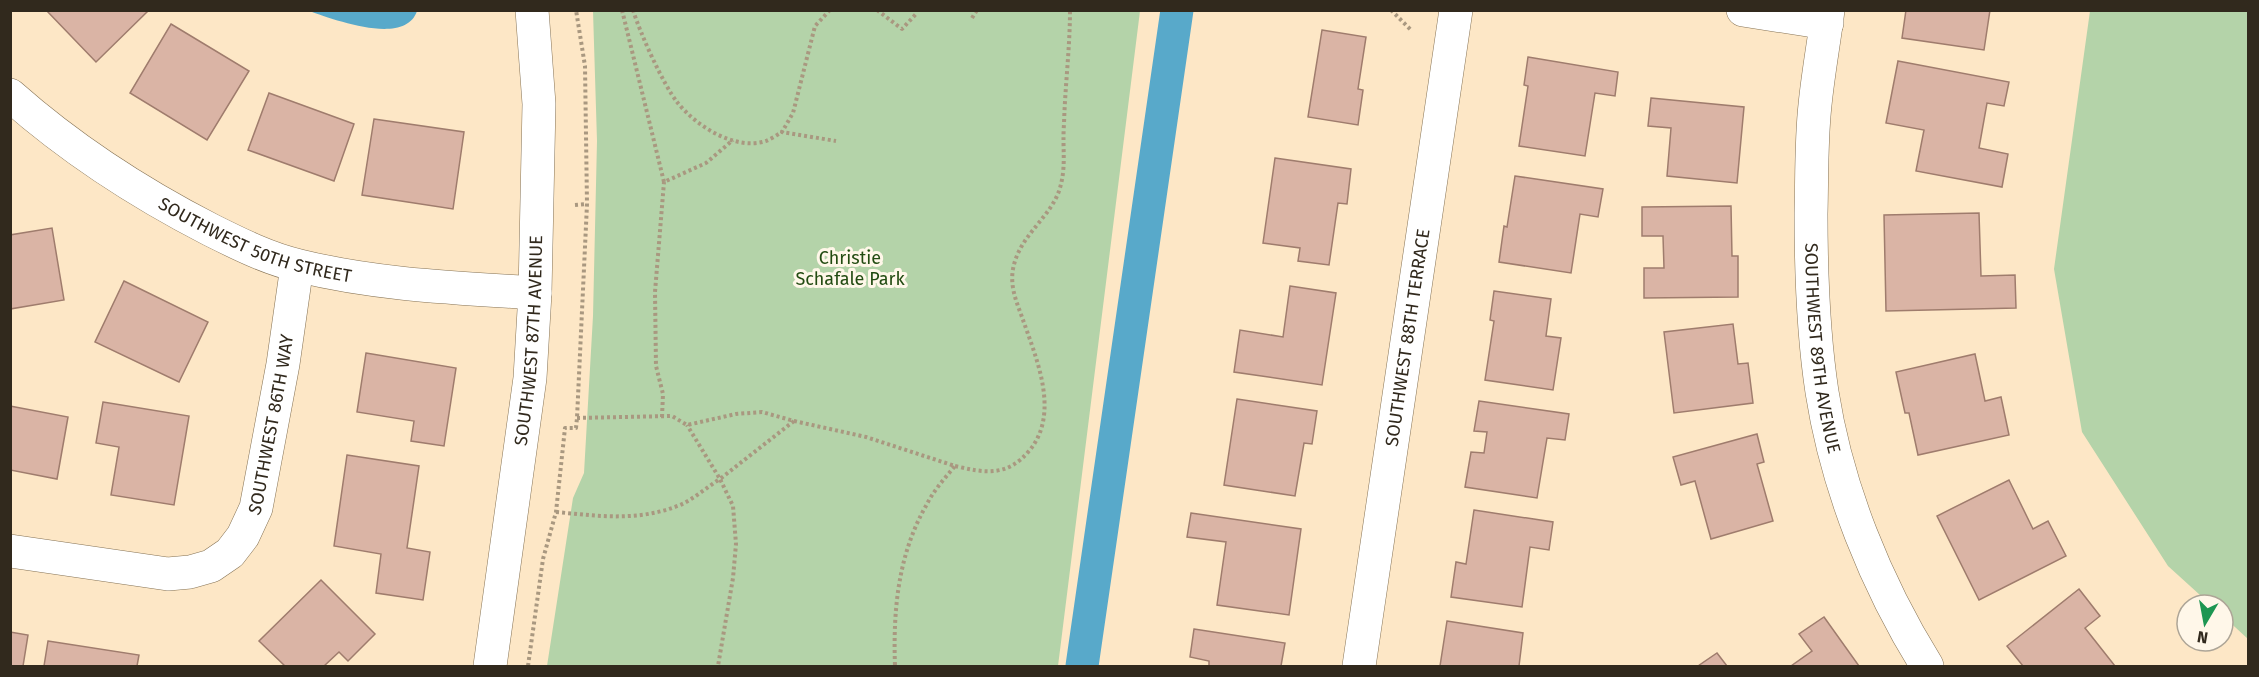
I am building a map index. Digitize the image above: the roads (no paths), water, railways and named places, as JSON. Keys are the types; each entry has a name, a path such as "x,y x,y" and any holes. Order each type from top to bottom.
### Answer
{"street":[{"name":"SOUTHWEST 87TH AVENUE","path":"490,666 530,378 536,293 539,104 532,10"},
{"name":"SOUTHWEST 88TH TERRACE","path":"1359,666 1456,10"},
{"path":"1743,10 1828,17"},
{"name":"SOUTHWEST 89TH AVENUE","path":"1828,17 1815,106 1812,195 1815,337 1822,393 1840,472 1863,538 1884,590 1927,666"},
{"name":"SOUTHWEST 50TH STREET","path":"10,95 75,147 132,186 243,246 297,266 345,276 410,285 536,293"},
{"name":"SOUTHWEST 86TH WAY","path":"10,551 168,574 190,573 211,566 230,553 243,536 256,508 283,364 297,266"}],"water":[{"path":"309,11 417,11 410,22 384,29 351,24"}],"waterway":[{"path":"1082,666 1177,10"}],"park label":[{"name":"Christie Schafale Park","path":"850,268"}]}
